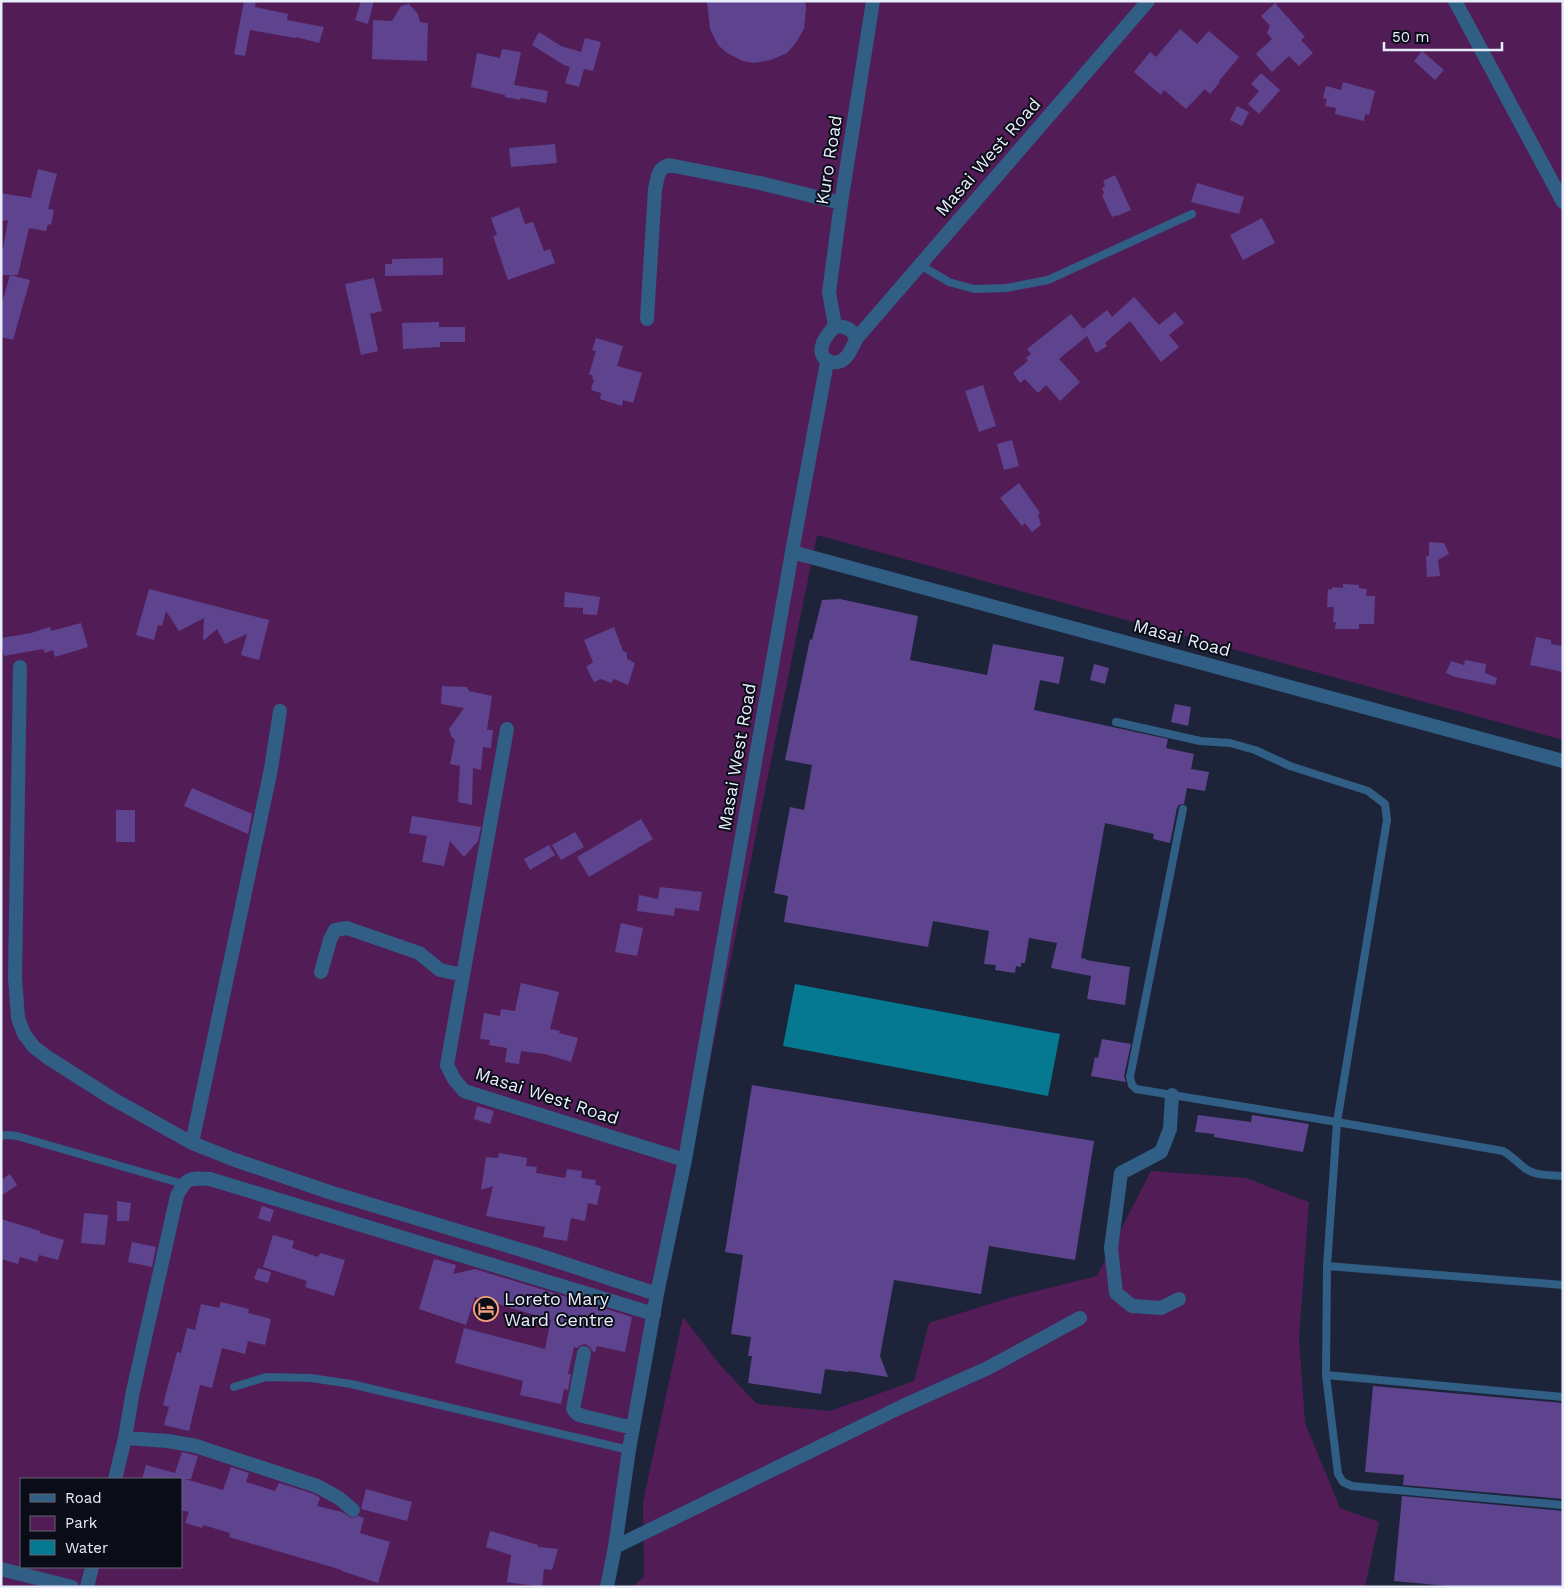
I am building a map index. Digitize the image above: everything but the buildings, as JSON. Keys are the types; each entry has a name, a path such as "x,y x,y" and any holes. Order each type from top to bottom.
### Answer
{"street":[{"name":"Kuro Road","path":"835,326 829,292 841,203 874,1"},
{"name":"Masai West Road","path":"857,338 1148,1"},
{"path":"1455,1 1563,202"},
{"path":"647,319 656,189 659,171 663,166 669,165 760,183 841,203"},
{"path":"835,326 848,328 857,338 847,357 838,362 827,362 822,357 821,348 825,338 835,326"},
{"name":"Masai West Road","path":"607,1587 657,1294 685,1160 827,362"},
{"name":"Masai Road","path":"792,552 1563,761"},
{"path":"20,667 15,978 18,1018 24,1034 34,1047 114,1098 192,1143 235,1160 329,1192 529,1252 657,1294"},
{"path":"192,1143 271,769 280,711"},
{"name":"Masai West Road","path":"507,729 447,1065 454,1079 464,1091 685,1160"},
{"path":"321,972 330,940 335,930 347,928 420,953 440,970 463,975"},
{"path":"1172,1095 1170,1129 1162,1152 1121,1173 1111,1248 1116,1293 1132,1306 1161,1308 1179,1299"},
{"path":"114,1478 125,1438 133,1391 177,1196 183,1184 192,1178 210,1179 654,1314"},
{"path":"615,1547 903,1406 988,1368 1080,1318"},
{"path":"584,1353 573,1409 577,1414 583,1416 633,1428"},
{"path":"125,1438 168,1441 196,1446 317,1486 339,1498 353,1510"},
{"path":"87,1587 92,1568"},
{"path":"1,1569 72,1587"}],"lane":[{"path":"920,265 958,285 974,289 1006,288 1048,280 1192,214"},
{"path":"1116,722 1200,742 1230,743 1255,750 1290,766 1368,791 1386,804 1387,820 1337,1122 1327,1266 1326,1375 1338,1474 1343,1482 1352,1486 1563,1505"},
{"path":"1183,810 1130,1077 1132,1085 1136,1089 1503,1152 1513,1157 1527,1170 1541,1175 1563,1176"},
{"path":"1,1136 17,1136 183,1184"},
{"path":"1327,1266 1563,1285"},
{"path":"1326,1375 1563,1397"},
{"path":"234,1387 266,1377 311,1378 351,1384 629,1450"}],"green space":[{"path":"1,1 1563,1 1563,740 817,535 603,1587 1,1587"},
{"path":"1151,1171 1246,1178 1309,1202 1299,1338 1305,1423 1340,1508 1379,1522 1365,1587 632,1587 644,1577 643,1502 683,1317 721,1366 757,1404 830,1411 914,1381 929,1323 1009,1298 1097,1276"}],"water":[{"path":"795,984 1060,1034 1048,1096 783,1046"}],"place":[{"name":"Loreto Mary Ward Centre","path":"486,1309"}]}
